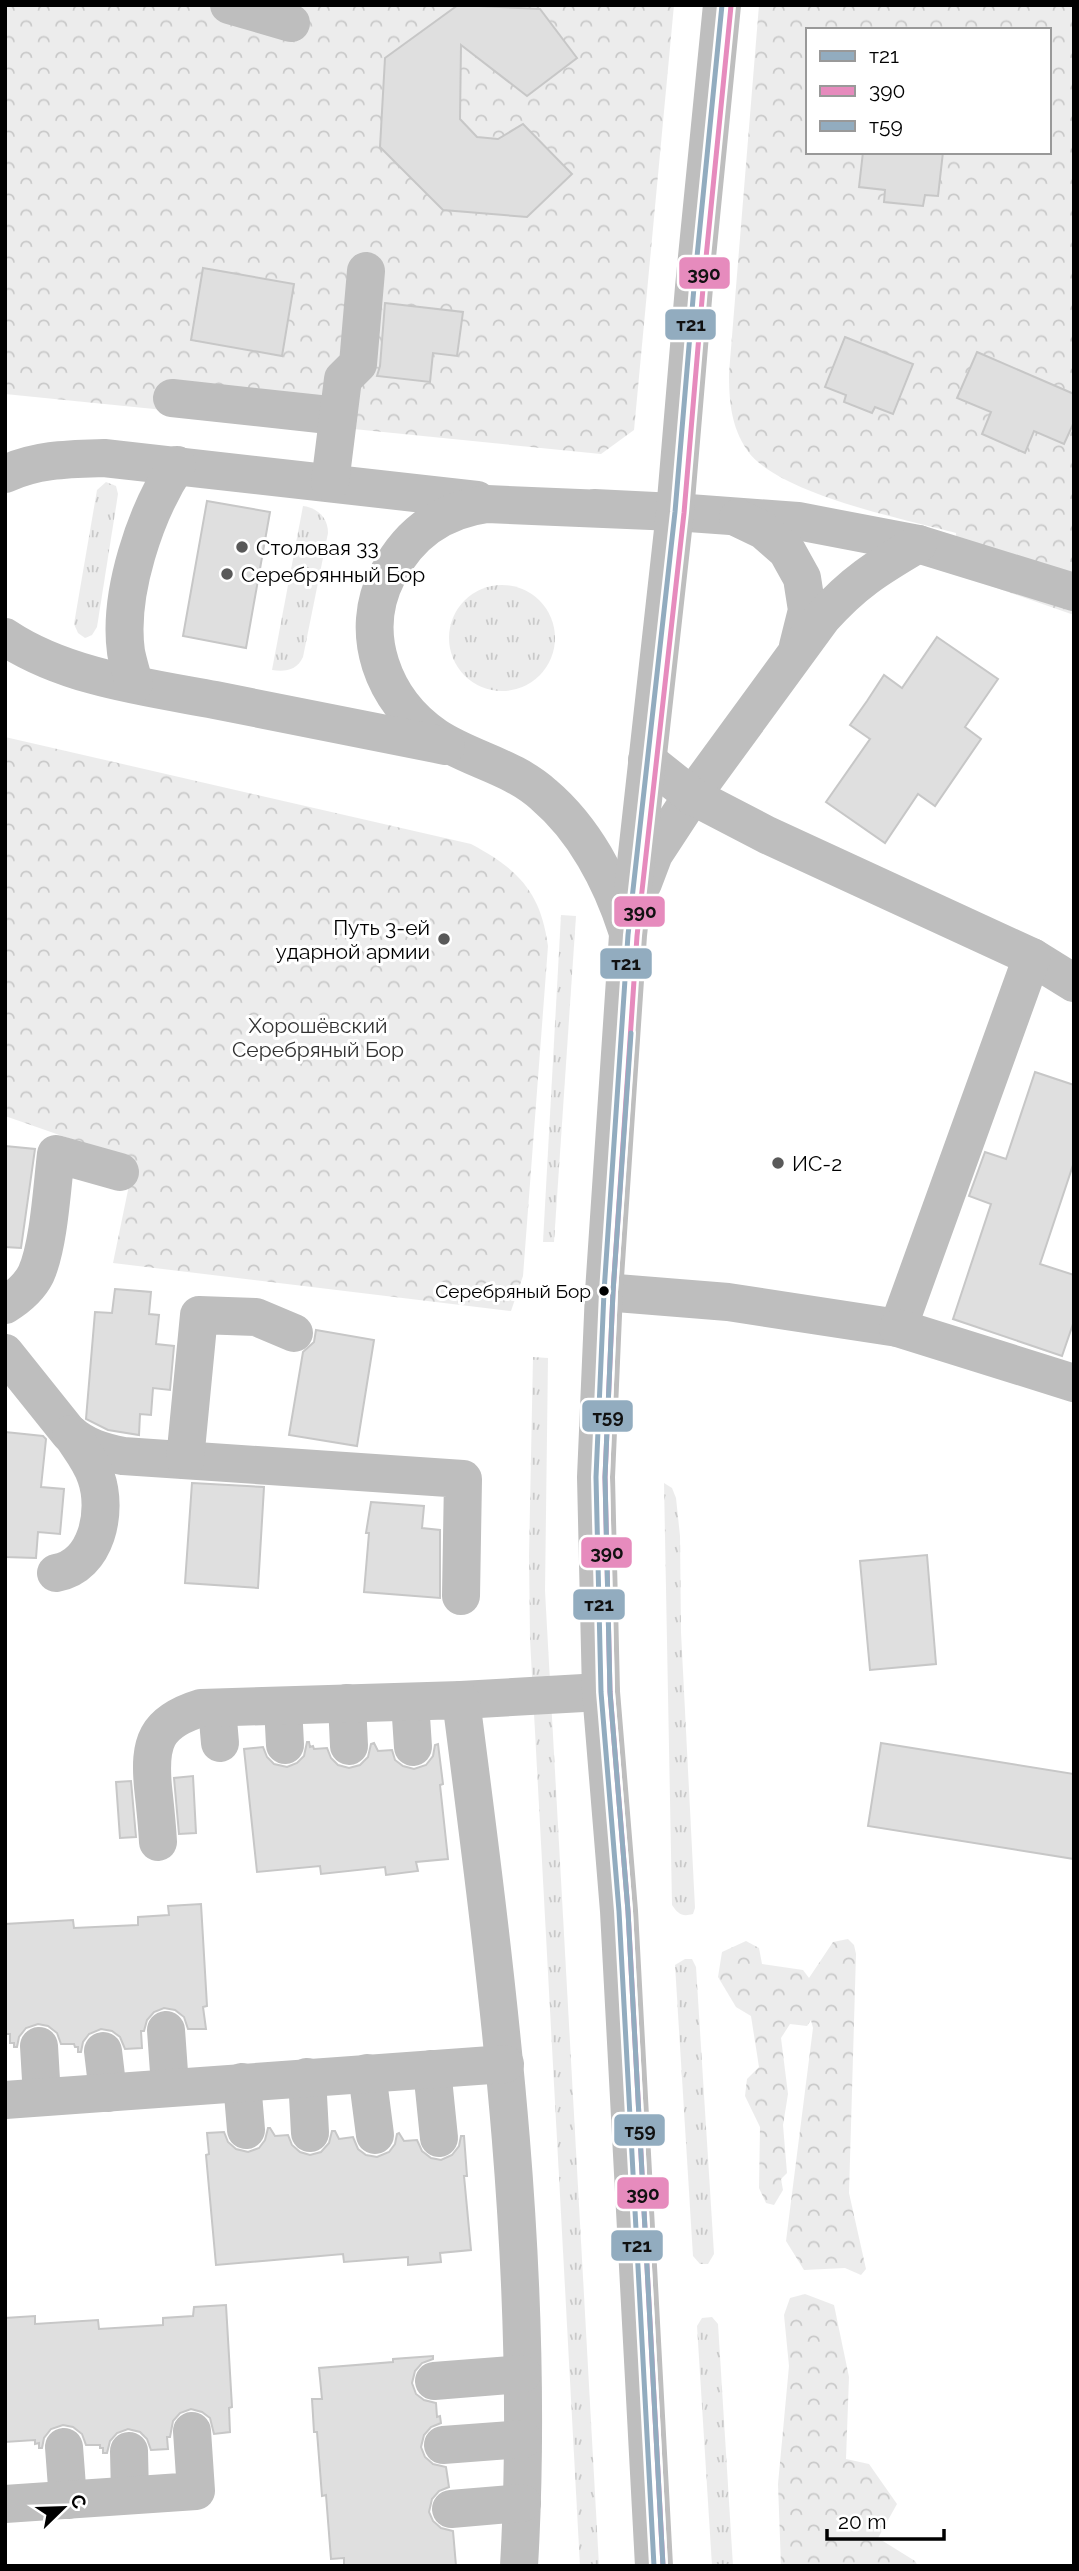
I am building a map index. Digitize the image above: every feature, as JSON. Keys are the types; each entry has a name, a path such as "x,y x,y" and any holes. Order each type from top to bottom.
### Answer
{"street":[{"path":"229,5 291,23"},
{"path":"654,2566 619,1911 601,1692 596,1477 604,1293 628,935 675,512 722,5"},
{"path":"330,483 343,379 358,364 366,271"},
{"path":"172,398 338,416"},
{"path":"5,474 21,466 56,459 104,457 507,504 675,512"},
{"path":"134,684 126,651 132,571 143,532 161,489 177,465"},
{"path":"507,504 467,507 443,516 422,529 394,561 374,607 377,657 389,684 418,723 438,738 518,776 544,794 564,815 605,875 628,935"},
{"path":"594,508 798,520 918,544 1074,592"},
{"path":"732,516 763,530 786,551 802,578 807,610 798,648"},
{"path":"628,935 636,900 654,854 798,648 846,591 874,570 918,544"},
{"path":"5,637 23,649 68,667 134,684 458,748"},
{"path":"647,760 692,796 767,835 1032,957 1074,983"},
{"path":"898,1328 1032,957"},
{"path":"5,1305 19,1297 28,1287 40,1262 56,1154 120,1172"},
{"path":"604,1293 728,1303 898,1328 1074,1383"},
{"path":"185,1461 199,1315 257,1317 294,1333"},
{"path":"5,1353 69,1433 91,1466 100,1491 97,1532 87,1553 72,1569 56,1573"},
{"path":"69,1433 82,1443 110,1454 463,1479 461,1596"},
{"path":"158,1842 151,1761 155,1740 165,1726 181,1714 201,1708 219,1725 283,1706 601,1692"},
{"path":"461,1700 505,2064 521,2256 523,2439 519,2566"},
{"path":"410,1702 413,1747"},
{"path":"347,1703 349,1746"},
{"path":"283,1706 285,1745"},
{"path":"166,2030 170,2086"},
{"path":"39,2046 24,2099 170,2086 505,2064"},
{"path":"103,2051 108,2092"},
{"path":"432,2069 439,2138"},
{"path":"368,2073 375,2135"},
{"path":"307,2077 310,2133"},
{"path":"242,2082 246,2130"},
{"path":"434,2381 522,2374"},
{"path":"5,2504 196,2491 192,2431"},
{"path":"443,2445 523,2439"},
{"path":"64,2447 68,2500"},
{"path":"129,2451 130,2495"},
{"path":"451,2509 522,2503"}],"green space":[{"path":"5,5 674,5 634,430 601,454 5,394"},
{"path":"759,5 1074,5 1074,615 954,573 956,533 843,503 785,480 762,466 747,450 737,432 730,403 729,373"},
{"path":"106,482 116,486 118,494 97,627 92,635 85,638 78,633 74,624 97,490"},
{"path":"303,506 321,515 328,533 303,657 298,665 290,669 272,670"},
{"path":"502,585 522,589 539,601 551,618 555,638 551,658 539,675 522,687 502,691 482,687 465,675 453,658 449,638 453,618 465,601 482,589"},
{"name":"Хорошёвский Серебряный Бор","path":"5,737 471,844 502,863 524,884 540,911 548,946 523,1276 511,1311 113,1263 134,1161 5,1116"},
{"path":"561,915 576,916 554,1242 543,1242"},
{"path":"533,1357 548,1358 545,1591 599,2566 580,2566 530,1639"},
{"path":"664,1483 672,1488 676,1498 680,1536 681,1632 695,1908 693,1914 686,1915 678,1913 672,1905"},
{"path":"848,1939 854,1945 856,1954 849,2193 866,2269 861,2275 845,2268 804,2270 786,2241 813,2028 811,2020 807,2026 790,2024 781,2038 788,2094 783,2125 787,2173 781,2179 783,2190 774,2205 766,2203 759,2188 760,2127 745,2096 747,2079 759,2067 751,2016 736,2007 718,1977 722,1952 746,1941 759,1948 762,1964 803,1970 809,1978 833,1942"},
{"path":"685,1959 692,1959 696,1967 714,2254 708,2264 700,2264 693,2256 675,1965"},
{"path":"805,2294 834,2305 849,2377 846,2459 869,2464 897,2504 878,2538 915,2561 918,2566 781,2566 778,2484 789,2366 784,2315 790,2298"},
{"path":"712,2317 718,2324 733,2566 712,2566 697,2326 702,2318"}],"building":[{"path":"458,5 540,9 577,58 527,96 461,45 460,119 477,137 498,139 523,124 572,174 527,217 443,210 380,147 385,58"},
{"path":"863,154 943,154 938,196 925,195 923,206 884,202 885,190 859,187"},
{"path":"203,268 294,284 282,356 191,340"},
{"path":"385,303 463,312 457,356 433,353 430,382 377,376"},
{"path":"845,337 913,364 893,414 875,407 872,413 844,402 846,395 825,387"},
{"path":"977,352 1074,394 1074,422 1064,444 1034,431 1025,453 982,434 991,412 957,398"},
{"name":"Серебрянный Бор","path":"207,501 270,512 246,648 183,636"},
{"path":"937,637 998,679 965,727 981,739 935,806 918,794 885,843 826,802 870,739 850,725 884,675 902,688"},
{"path":"1035,1072 1074,1085 1074,1162 1040,1264 1074,1275 1074,1321 1062,1356 953,1319 991,1204 969,1196 985,1152 1006,1159"},
{"path":"5,1146 35,1149 21,1248 5,1247"},
{"path":"115,1289 151,1292 149,1314 159,1315 156,1344 174,1346 170,1390 153,1388 151,1415 140,1414 139,1435 108,1430 86,1419 95,1312 112,1313"},
{"path":"316,1330 374,1340 357,1446 289,1435 303,1352 314,1342"},
{"path":"5,1432 43,1436 46,1439 41,1487 64,1489 60,1534 38,1532 36,1558 5,1557"},
{"path":"192,1483 264,1487 258,1588 185,1583"},
{"path":"371,1502 424,1506 422,1528 440,1530 440,1598 364,1592 369,1533 366,1533"},
{"path":"927,1555 936,1664 870,1670 860,1561"},
{"path":"307,1742 314,1749 327,1748 338,1765 349,1768 360,1765 368,1757 371,1744 374,1743 378,1751 392,1750 395,1760 414,1769 426,1765 433,1756 435,1745 438,1744 448,1859 416,1862 418,1871 386,1875 385,1867 321,1874 320,1866 257,1872 244,1749 263,1747 274,1764 287,1767 304,1756"},
{"path":"881,1743 1074,1774 1074,1859 868,1826"},
{"path":"193,1776 196,1833 179,1834 174,1778"},
{"path":"131,1781 136,1837 120,1838 116,1782"},
{"path":"201,1904 207,2006 203,2007 206,2029 188,2029 184,2017 175,2010 164,2008 154,2012 147,2020 144,2031 141,2031 142,2048 125,2049 120,2037 112,2031 101,2029 89,2034 83,2042 81,2052 78,2052 78,2047 74,2044 61,2044 57,2033 48,2026 38,2024 26,2028 19,2037 17,2047 10,2043 10,2034 5,2034 5,1924 73,1920 74,1928 138,1925 138,1917 169,1915 168,1906"},
{"path":"268,2128 275,2136 288,2135 292,2145 300,2152 310,2155 321,2152 329,2143 332,2131 335,2131 339,2139 353,2137 358,2149 366,2155 377,2157 389,2152 399,2133 404,2141 417,2140 422,2151 431,2158 441,2160 452,2155 459,2146 461,2136 464,2136 467,2176 464,2176 471,2250 440,2253 441,2262 408,2265 408,2257 344,2262 343,2254 216,2265 206,2155 209,2154 207,2133 224,2132 228,2142 236,2149 248,2152 259,2148 265,2140"},
{"path":"226,2305 232,2407 229,2408 230,2432 214,2434 210,2418 191,2409 180,2413 173,2421 170,2437 167,2437 168,2449 151,2450 147,2439 140,2432 128,2429 117,2433 110,2441 107,2453 103,2453 100,2445 86,2445 82,2434 73,2427 63,2425 51,2429 44,2438 42,2448 39,2448 39,2443 35,2444 35,2440 5,2442 5,2318 35,2316 35,2324 98,2320 99,2329 163,2325 163,2318 193,2316 194,2307"},
{"path":"433,2356 433,2359 422,2363 415,2371 412,2383 416,2394 424,2400 436,2403 437,2417 440,2416 441,2423 431,2427 424,2435 421,2447 425,2457 433,2464 446,2467 449,2487 439,2491 432,2499 429,2512 433,2521 441,2528 453,2531 456,2566 344,2566 344,2558 331,2559 326,2495 322,2496 312,2399 322,2399 319,2368"}],"transit line":[{"name":"т21","path":"654,2566 619,1911 601,1692 596,1477 604,1292 628,935 675,512 722,5"},
{"name":"390","path":"663,2566 628,1911 610,1692 605,1477 613,1292 637,936 684,513 731,6"},
{"name":"т59","path":"631,1033 613,1292 605,1477 610,1692 628,1911 663,2566"}],"place":[{"name":"Столовая 33","path":"242,547"},
{"name":"Серебрянный Бор","path":"227,574"},
{"name":"Путь 3-ей ударной армии","path":"444,939"},
{"name":"ИС-2","path":"778,1163"},
{"name":"Серебряный Бор","path":"604,1291"}]}
